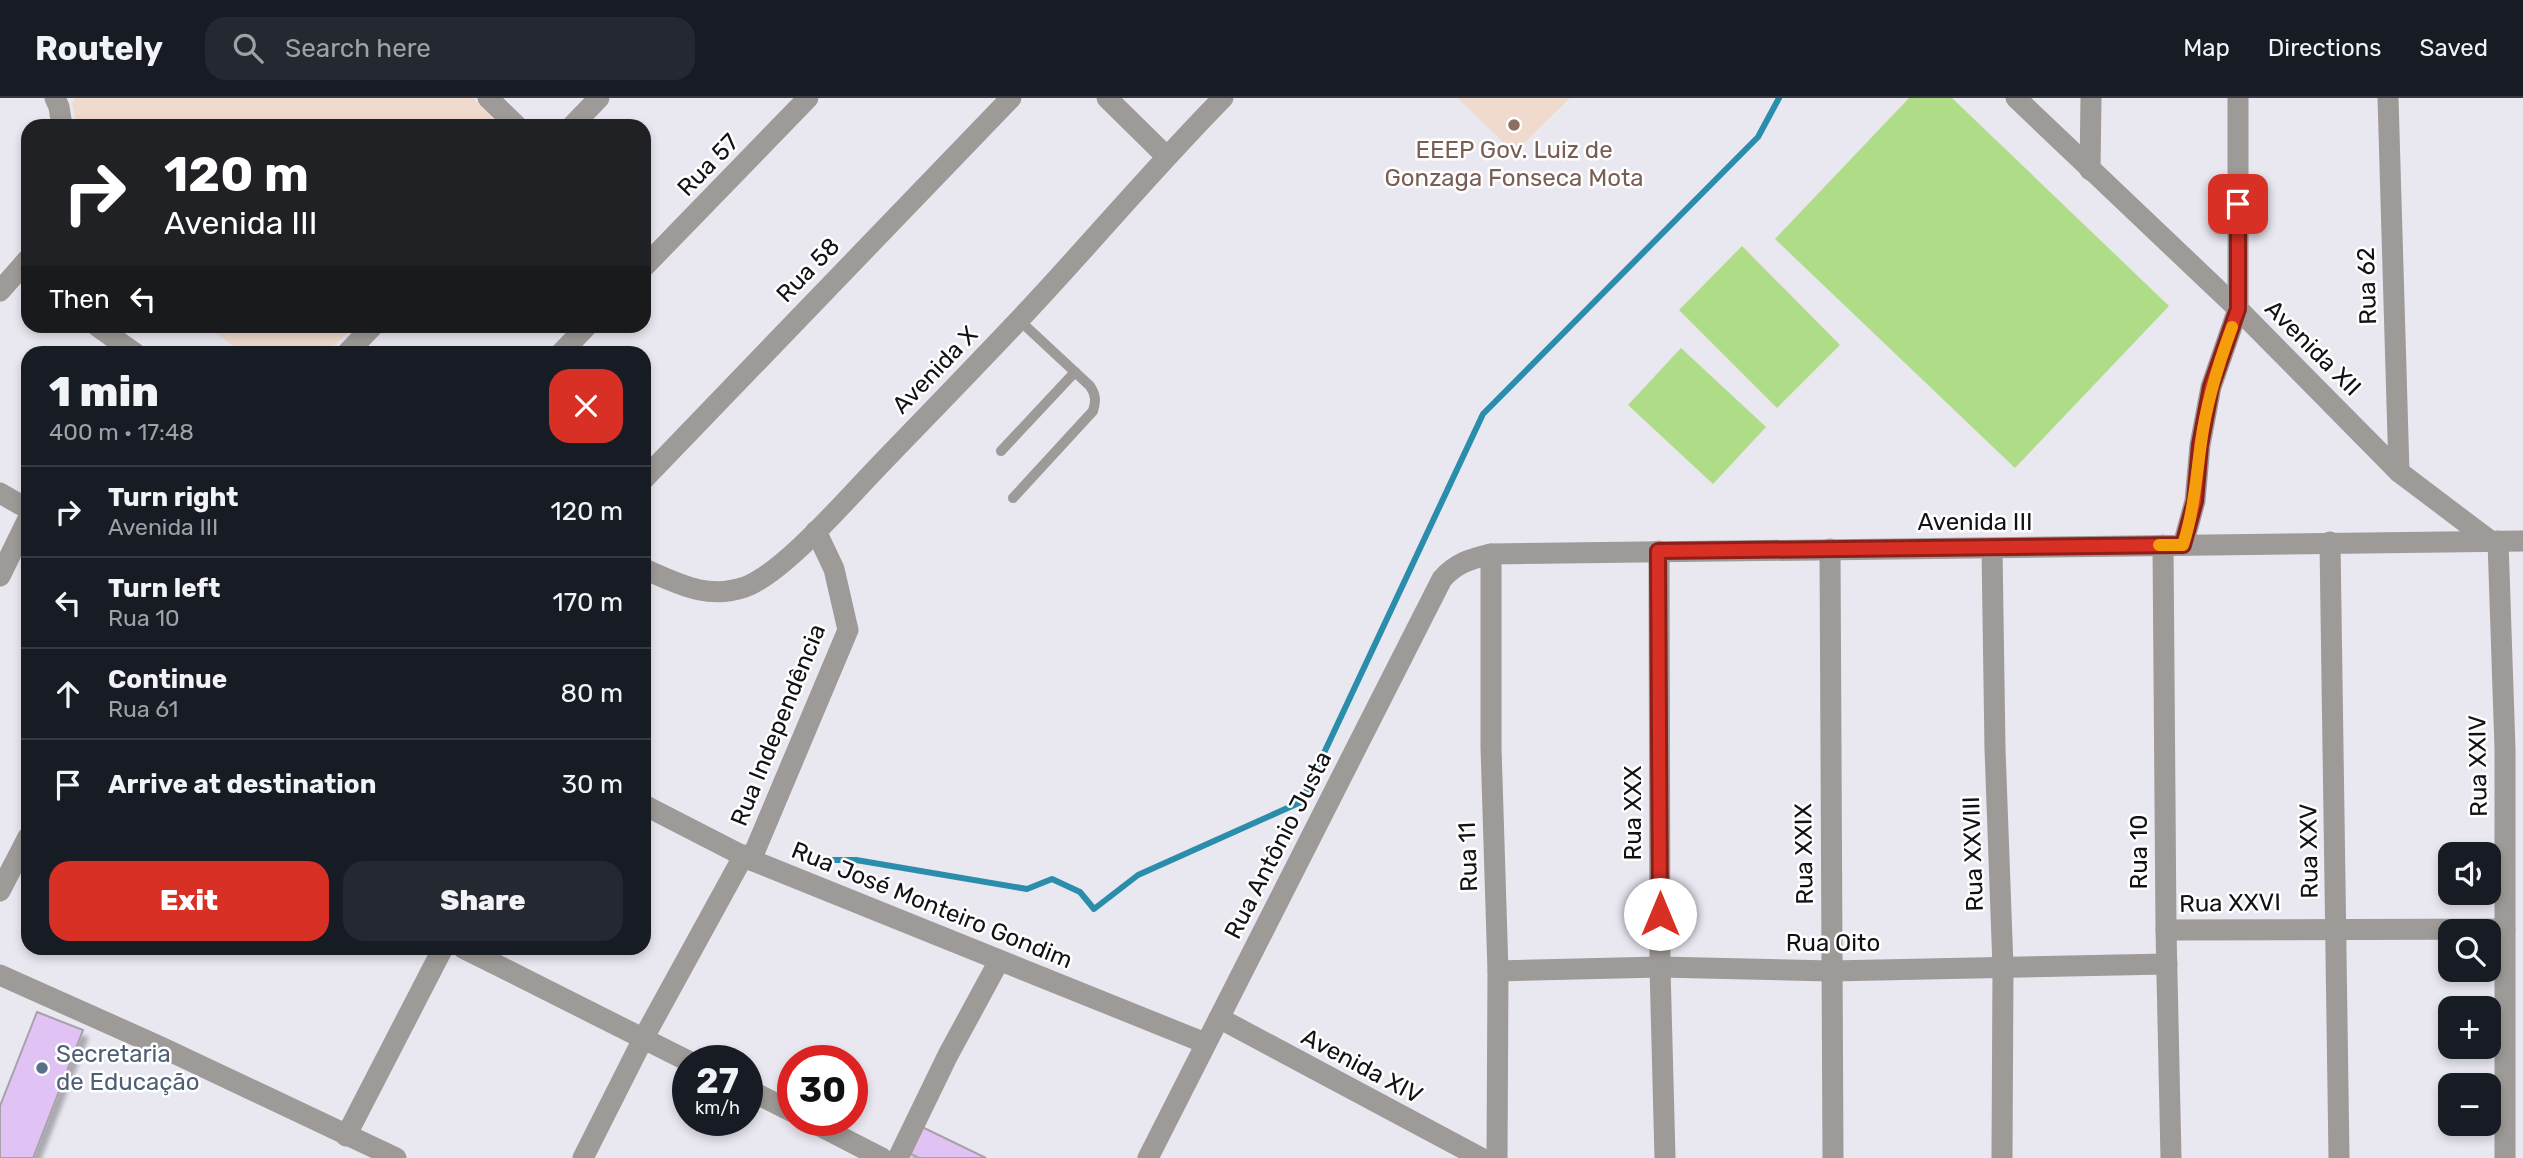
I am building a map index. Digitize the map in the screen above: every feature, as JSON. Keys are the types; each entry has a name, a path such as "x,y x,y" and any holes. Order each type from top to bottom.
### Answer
{"street":[{"path":"55,98 61,119"},
{"path":"488,98 510,119"},
{"path":"579,119 599,98"},
{"name":"Rua 57","path":"651,260 808,98"},
{"name":"Rua 58","path":"651,472 1011,98"},
{"path":"1107,98 1166,156"},
{"name":"Avenida X","path":"651,572 694,590 721,593 746,587 765,578 816,531 1020,320 1166,156 1223,98"},
{"name":"Avenida XII","path":"2016,98 2238,309 2399,472 2493,540"},
{"path":"2090,170 2091,98"},
{"name":"Rua 10","path":"2171,1158 2166,930 2173,545 2195,501 2200,445 2211,387 2238,309 2238,98"},
{"name":"Rua 62","path":"2388,98 2399,472"},
{"path":"0,290 21,271"},
{"path":"107,333 125,346"},
{"path":"354,346 366,333"},
{"path":"568,346 580,333"},
{"path":"0,493 21,505"},
{"name":"Rua Independência","path":"583,1158 643,1039 748,857 848,630 834,569 816,531"},
{"path":"0,576 21,533"},
{"name":"Rua XXIV","path":"2493,540 2514,749 2505,929 2505,1158"},
{"name":"Avenida III","path":"1462,562 1491,554 2523,541"},
{"name":"Rua XXV","path":"2330,542 2339,1158"},
{"name":"Rua XXIX","path":"1830,549 1833,1158"},
{"name":"Rua XXVIII","path":"1992,549 1995,749 2003,967 2002,1158"},
{"name":"Rua XXX","path":"1658,551 1660,967 1665,1158"},
{"name":"Rua 11","path":"1491,554 1491,747 1498,971 1497,1158"},
{"name":"Rua Antônio Justa","path":"1148,1158 1442,579 1451,568 1462,562"},
{"name":"Rua José Monteiro Gondim","path":"651,808 748,857 1205,1043"},
{"path":"0,891 21,850"},
{"name":"Rua XXVI","path":"2166,930 2505,929"},
{"path":"346,1136 439,955"},
{"path":"477,955 672,1053"},
{"path":"898,1158 948,1055 999,961"},
{"name":"Rua Oito","path":"1498,971 1660,967 1831,971 2168,964"},
{"path":"0,975 161,1047 396,1158"},
{"name":"Avenida XIV","path":"1219,1018 1481,1158"},
{"path":"839,1136 882,1158"}],"lane":[{"path":"1013,498 1093,411 1096,401 1095,393 1020,320"},
{"path":"1001,452 1075,372"}],"shaded area":[{"path":"76,98 473,98 493,119 75,119 72,103"},
{"name":"EEEP Gov. Luiz de Gonzaga Fonseca Mota","path":"1458,98 1570,98 1514,153"},
{"path":"215,333 347,333 332,346 234,346"}],"green space":[{"path":"1909,98 1952,98 2169,306 2015,468 1775,239"},
{"path":"1742,246 1840,345 1777,408 1679,310"},
{"path":"1681,348 1766,427 1713,484 1628,405"}],"building":[{"name":"Secretaria de Educação","path":"37,1012 83,1030 33,1158 0,1158 0,1106"},
{"path":"920,1126 986,1158 919,1158 907,1152"}],"waterway":[{"path":"820,860 856,860 1027,889 1052,879 1080,892 1094,909 1138,875 1301,802 1483,414 1758,137 1779,98"}],"slow traffic":[{"path":"2159,545 2183,545 2195,501 2200,445 2211,387 2232,327"}],"place":[{"name":"EEEP Gov. Luiz de Gonzaga Fonseca Mota","path":"1514,125"},
{"name":"Secretaria de Educação","path":"42,1068"}],"route":[{"path":"1660,914 1658,551 2183,545 2195,501 2200,445 2211,387 2238,309 2238,204"}]}
